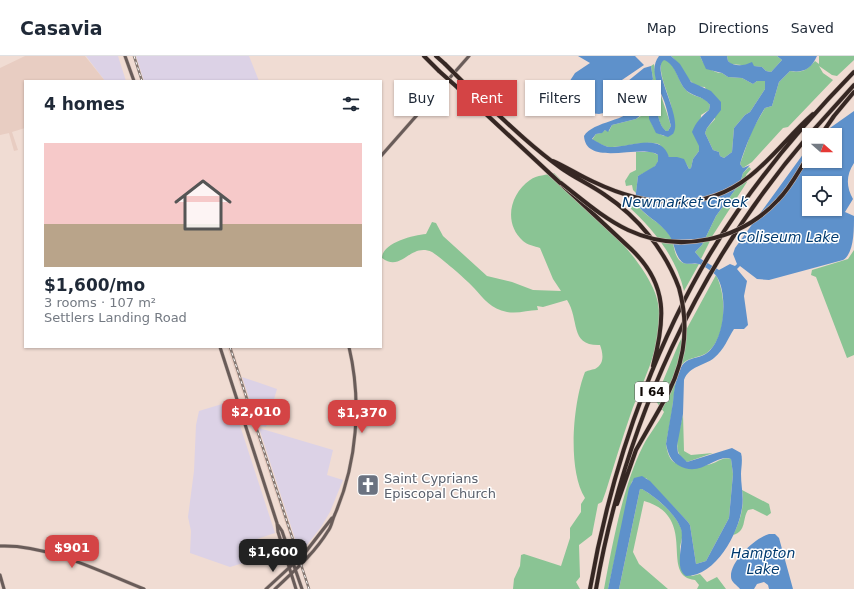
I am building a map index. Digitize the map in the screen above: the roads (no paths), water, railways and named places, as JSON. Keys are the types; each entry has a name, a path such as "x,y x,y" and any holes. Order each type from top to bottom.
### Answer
{"highway":[{"path":"424,56 635,252 644,264 658,290 661,304 662,323 660,342 648,381"},
{"path":"436,56 528,142 554,161 594,182 626,195 657,202 686,202 721,193 749,177 800,125 828,100"},
{"name":"I 64","path":"589,589 617,468 648,381 706,262 731,221 758,183 828,100 854,72"},
{"name":"I 64","path":"815,128 854,85"},
{"path":"825,128 854,92"},
{"name":"I 64","path":"596,589 612,515 633,443 651,394 678,334 717,263 767,188 802,144"},
{"path":"554,161 560,168 606,196 631,216 661,253 679,288 685,319 683,355 674,383 636,450 612,515"},
{"path":"561,183 599,213 632,231 665,241 698,241 731,233 762,216 786,191 802,166"}],"main road":[{"path":"125,56 134,80"},
{"path":"382,155 469,56"},
{"path":"220,348 277,523 278,532 296,589"},
{"path":"275,589 295,570 322,540 331,526 346,486 352,455 357,395 349,348"},
{"path":"266,589 308,550 334,516"},
{"path":"277,523 282,531 302,589"},
{"path":"0,546 17,546 42,550 144,589"},
{"path":"0,575 4,589"}],"water":[{"name":"Newmarket Creek","path":"578,56 635,56 644,65 622,80 603,80 603,113 599,114 595,114 595,80 570,80 575,73 590,63"},
{"name":"Newmarket Creek","path":"659,56 671,56 680,64 691,82 711,91 721,102 721,110 707,128 705,133 713,150 719,152 720,156 724,158 732,152 734,128 745,115 750,112 765,89 765,81 757,81 753,84 742,78 728,77 722,73 706,69 700,56 727,56 730,63 742,65 752,62 754,66 762,67 766,71 771,72 782,60 777,56 817,56 810,67 803,71 790,71 779,82 772,106 765,108 747,143 740,164 743,168 750,165 743,173 740,183 716,216 702,245 695,252 701,259 719,270 730,264 735,266 737,264 733,254 735,248 802,156 802,168 842,168 842,128 830,128 854,111 854,163 848,176 848,186 853,199 845,212 854,216 854,228 853,241 849,253 843,260 769,280 757,279 740,266 737,269 747,281 744,296 748,325 744,329 734,329 723,348 714,358 693,369 686,375 684,380 683,414 677,446 678,453 687,462 732,448 741,453 743,504 736,530 724,552 707,569 697,574 686,576 680,567 682,534 678,523 659,501 647,492 640,489 619,589 608,589 629,488 634,478 642,476 650,481 688,522 690,525 696,564 706,561 729,518 733,474 731,459 725,458 701,468 686,469 671,459 666,444 677,378 685,362 707,353 713,347 718,338 723,316 723,294 716,275 709,269 699,264 686,264 682,262 677,256 671,238 665,230 642,211 635,201 638,176 655,166 658,161 658,155 651,152 640,151 604,153 594,151 587,146 584,136 589,131 595,127 624,116 640,116 636,119 612,125 608,132 605,130 602,133 596,134 592,139 609,147 644,143 659,145 665,149 669,157 684,159 689,169 691,168 693,159 699,151 699,146 692,132 695,125 709,110 710,105 704,99 687,91 671,65 664,60 661,65 661,73 674,117 675,127 673,134 668,137 656,133 649,116 658,116 661,124 666,131 668,131 671,126 661,94 661,80 656,80 654,68"},
{"name":"Newmarket Creek","path":"651,66 653,79 629,80 644,68"},
{"name":"Hampton Lake","path":"769,534 775,534 779,538 793,589 769,589 768,585 764,582 757,584 754,589 740,589 731,579 735,564 744,551 757,540"}],"railway":[{"path":"134,56 142,80"},
{"path":"230,348 309,589"}],"place":[{"name":"Saint Cyprians Episcopal Church","path":"368,485"}],"water label":[{"name":"Coliseum Lake","path":"788,237"}]}
